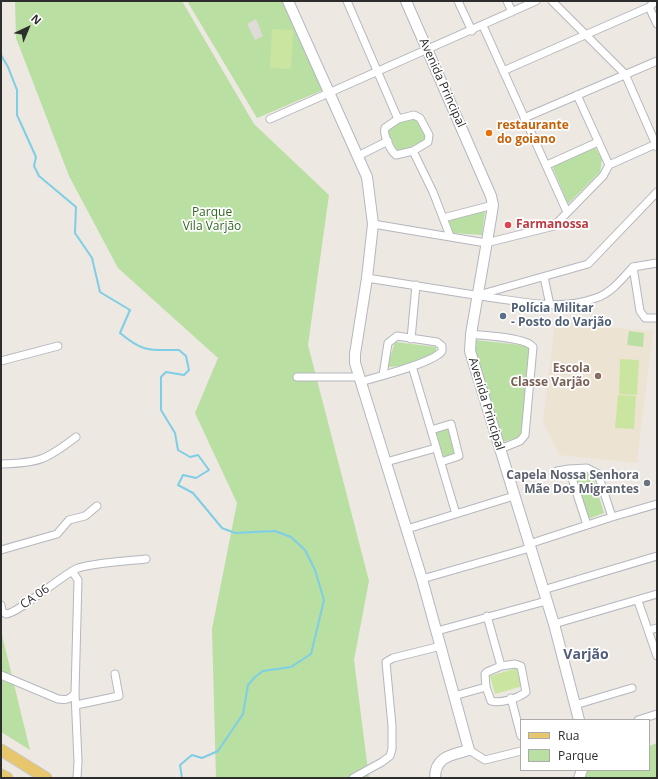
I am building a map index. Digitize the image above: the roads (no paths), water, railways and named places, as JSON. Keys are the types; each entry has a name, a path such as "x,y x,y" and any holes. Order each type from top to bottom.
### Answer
{"main road":[{"path":"1,750 46,778"},
{"path":"1,775 7,778"}],"street":[{"path":"288,1 367,177 373,224 367,278 355,354 360,381 422,578 469,750 485,760 520,751"},
{"path":"347,1 398,119"},
{"name":"Avenida Principal","path":"406,1 481,172 493,205 471,334 470,351 554,624 579,719"},
{"path":"458,1 472,31"},
{"path":"507,1 512,12"},
{"path":"270,119 427,49 472,31 536,1"},
{"path":"373,224 486,243 554,226 603,176 609,165 656,142 625,74 552,1"},
{"path":"503,71 649,7 656,1"},
{"path":"649,7 657,24"},
{"path":"483,26 567,212"},
{"path":"524,118 657,61"},
{"path":"578,95 609,165"},
{"path":"414,115 419,117 429,135 428,142 413,151 396,155 388,142 384,128 398,119 414,115"},
{"path":"358,156 388,142"},
{"path":"546,165 598,142"},
{"path":"413,151 433,192 450,236"},
{"path":"478,295 583,266 593,260 657,192"},
{"path":"443,218 493,205"},
{"path":"367,278 550,305 574,304 596,298 615,286 633,268 657,263"},
{"path":"633,268 640,311 645,318 657,318"},
{"path":"544,277 550,305"},
{"path":"411,339 416,285"},
{"path":"471,334 520,340 527,342 533,347 525,434 520,441 500,450"},
{"path":"297,377 360,381 383,375 412,366 437,355 442,350 442,346 439,343 397,336 388,343 383,375"},
{"path":"1,361 58,346"},
{"path":"412,366 456,514"},
{"path":"431,430 451,424 459,456 441,462"},
{"path":"1,464 29,463 42,460 58,451 76,437"},
{"path":"386,462 436,448"},
{"path":"557,471 587,468 598,474 612,516"},
{"path":"569,470 587,525"},
{"path":"407,529 514,496"},
{"path":"422,578 530,546 612,516 657,504"},
{"path":"1,550 57,534 68,520 85,516 97,506"},
{"path":"543,590 657,556"},
{"path":"77,778 78,761 75,693 78,580 72,571 81,567 146,559"},
{"name":"CA 06","path":"1,605 2,610 6,614 11,614 72,571"},
{"path":"554,624 638,601 657,594"},
{"path":"437,631 486,616 546,601"},
{"path":"638,601 657,656"},
{"path":"486,616 501,666"},
{"path":"649,630 657,628"},
{"path":"352,778 390,756 392,749 392,726 386,662 393,658 441,646"},
{"path":"520,664 526,692 522,695 493,702 490,699 486,687 487,672 501,666 520,664"},
{"path":"76,705 83,705 119,696 115,674"},
{"path":"1,675 58,699 66,700 71,698 75,693"},
{"path":"454,696 486,687"},
{"path":"575,705 632,688"},
{"path":"511,698 520,732"},
{"path":"641,719 657,714"},
{"path":"435,778 436,766 445,757 469,750"}],"waterway":[{"path":"1,55 8,67 17,90 17,115 36,157 34,166 39,176 76,207 75,233 92,258 100,292 130,310 120,333 135,344 142,347 154,350 179,350 186,356 189,370 184,375 166,372 161,377 161,410 175,433 178,450 190,457 198,455 209,470 196,478 183,475 178,485 193,493 222,528 235,533 275,531 291,537 305,550 315,570 324,600 311,654 291,667 263,671 255,677 248,685 243,714 218,751 202,758 192,755 180,765 182,778"}],"place":[{"name":"restaurante do goiano","path":"489,133"},
{"name":"Farmanossa","path":"508,225"},
{"name":"Polícia Militar - Posto do Varjão","path":"503,316"},
{"name":"Escola Classe Varjão","path":"598,376"},
{"name":"Capela Nossa Senhora Mãe Dos Migrantes","path":"647,483"}],"district":[{"name":"Varjão","path":"586,655"}],"park label":[{"name":"Parque Vila Varjão","path":"212,220"}]}
